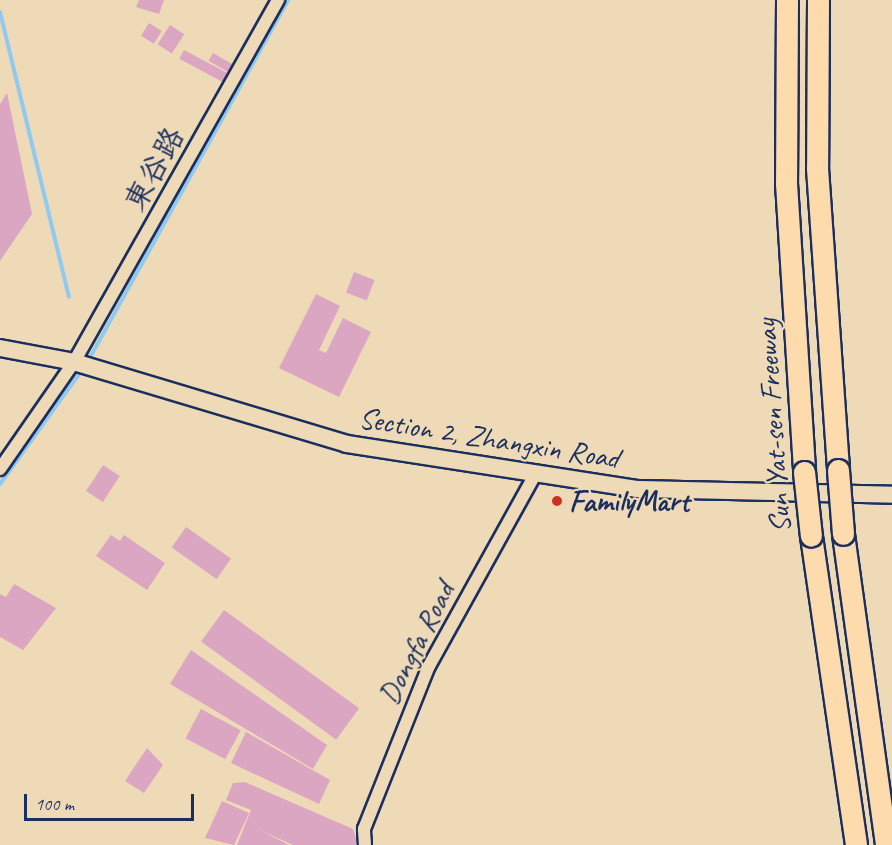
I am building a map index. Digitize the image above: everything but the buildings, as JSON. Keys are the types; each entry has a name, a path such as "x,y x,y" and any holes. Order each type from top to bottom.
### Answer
{"highway":[{"name":"Sun Yat-sen Freeway","path":"787,0 786,183 804,472 811,536 856,845"},
{"name":"Sun Yat-sen Freeway","path":"818,0 817,168 843,534 886,845"}],"street":[{"name":"東谷路","path":"0,469 81,365 278,0"},
{"name":"Section 2, Zhangxin Road","path":"0,348 81,365 347,444 637,489 892,495"},
{"name":"Dongfa Road","path":"365,845 364,829 429,666 536,473"}],"waterway":[{"path":"88,361 288,0"},
{"path":"0,12 69,297"},
{"path":"0,484 82,370"}],"place":[{"name":"FamilyMart","path":"557,501"}]}
